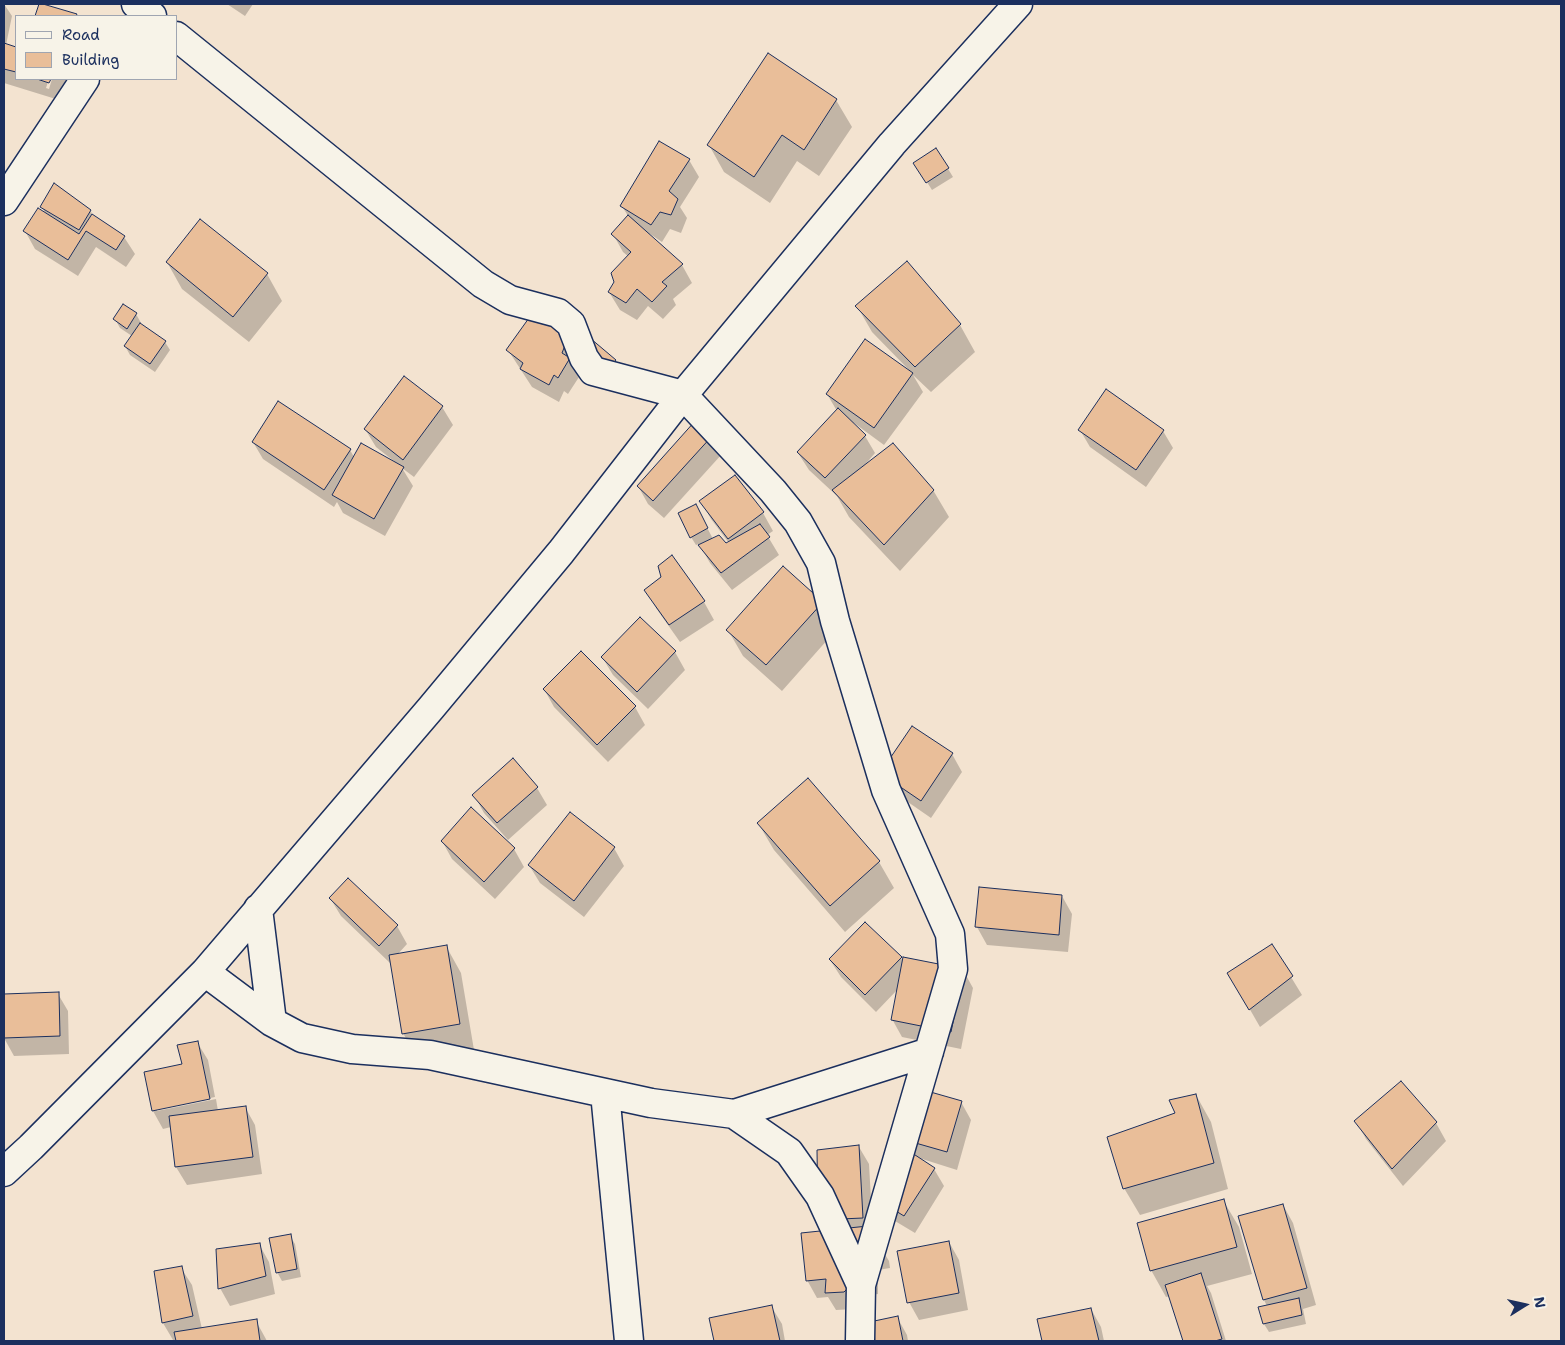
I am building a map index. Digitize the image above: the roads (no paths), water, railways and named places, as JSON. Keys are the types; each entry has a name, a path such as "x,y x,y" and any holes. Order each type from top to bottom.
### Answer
{"street":[{"path":"128,15 136,4 151,15"},
{"path":"4,1172 205,972 431,708 561,552 683,394 892,144 1018,4"},
{"path":"178,38 483,284 510,300 558,313 571,324 584,358 593,371 683,394 773,491 798,522 821,564 835,620 886,790 950,934 953,969 861,1285 860,1341"},
{"path":"4,201 84,80"},
{"path":"258,909 272,1022"},
{"path":"205,972 272,1022 302,1038 352,1049 430,1055 651,1104 734,1114 929,1052"},
{"path":"605,1093 629,1341"},
{"path":"734,1114 789,1152 820,1196 861,1285"}]}
